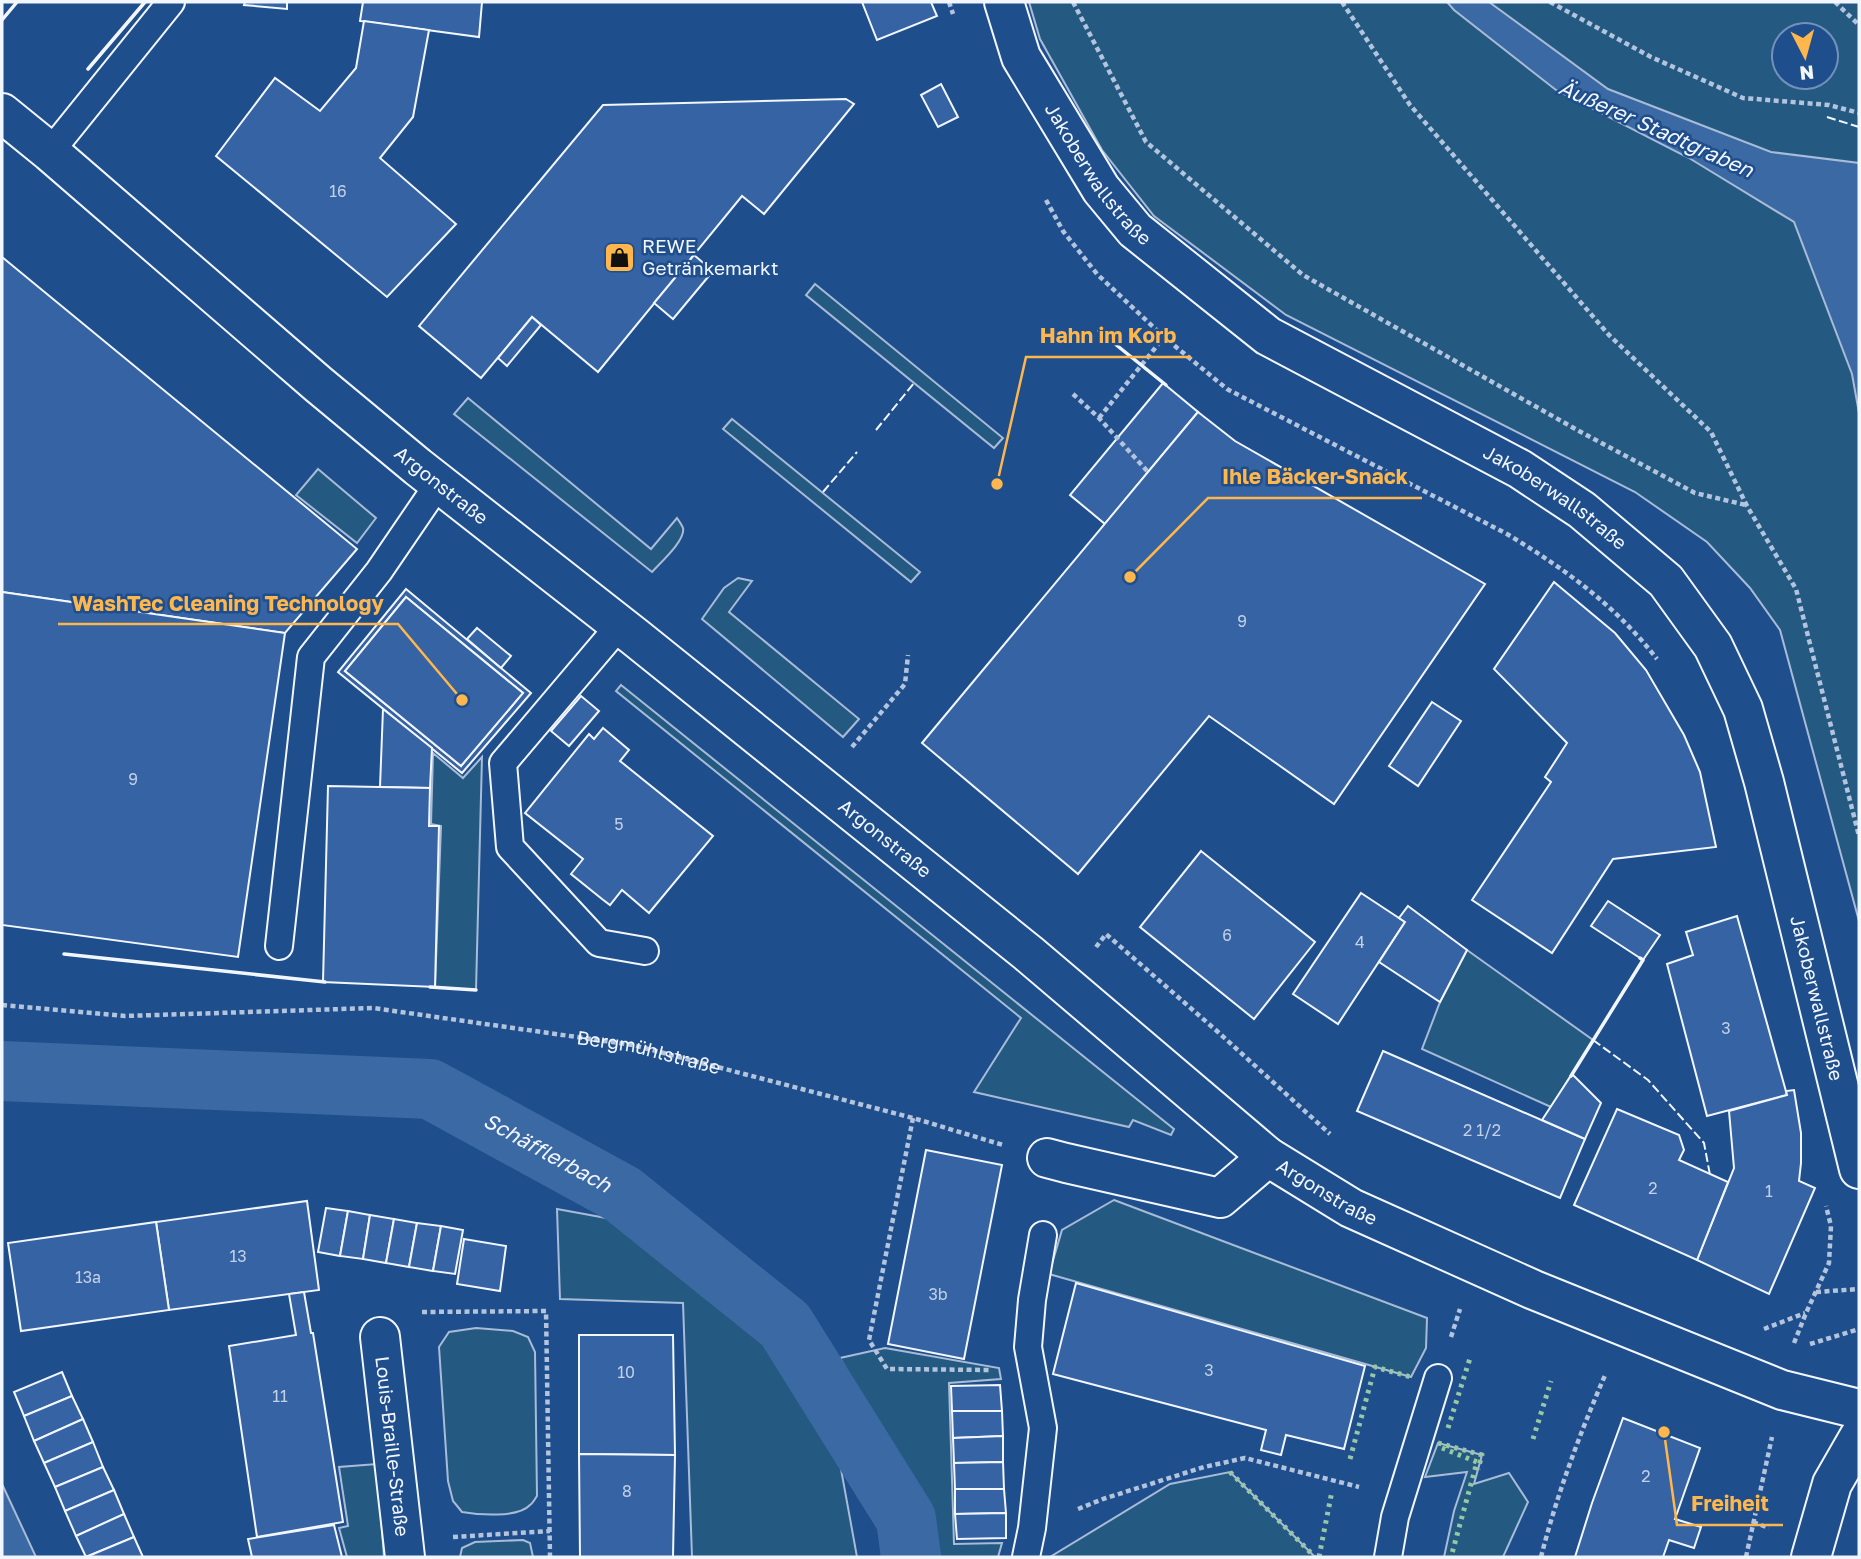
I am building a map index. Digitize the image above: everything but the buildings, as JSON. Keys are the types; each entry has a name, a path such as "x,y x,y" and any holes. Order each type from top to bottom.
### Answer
{"street":[{"name":"Jakoberwallstraße","path":"1004,2 1020,57 1101,189 1135,230 1268,337 1520,469 1582,510 1666,581 1713,646 1743,709 1767,793 1859,1169"},
{"name":"Argonstraße","path":"2,113 328,392 1066,985 1268,1157 1351,1208 1474,1264 1782,1390 1859,1409"},
{"path":"1047,1158 1220,1198 1268,1157"},
{"name":"Louis-Braille-Straße","path":"380,1338 404,1549"},
{"path":"1811,1557 1832,1484 1859,1437"}],"lane":[{"path":"50,152 171,2"},
{"path":"279,946 311,657 379,571 439,483"},
{"path":"620,625 503,763 510,847 599,943 645,951"},
{"path":"1026,1557 1032,1528 1043,1428 1028,1347 1032,1300 1043,1235"},
{"path":"1388,1557 1400,1497 1438,1378"}],"path":[{"path":"1073,2 1146,142 1303,275 1579,431 1695,493 1747,506"},
{"path":"1342,2 1410,105 1609,335 1710,432 1747,506 1796,589 1859,836"},
{"path":"1550,2 1651,57 1743,98 1829,105 1859,113"},
{"path":"1835,2 1859,25"},
{"path":"1099,418 1164,337"},
{"path":"1073,394 1099,418 1148,472"},
{"path":"1507,534 1551,561 1606,603 1658,660"},
{"path":"820,785 905,684 908,655"},
{"path":"1066,985 1106,934 1331,1135"},
{"name":"Bergmühlstraße","path":"2,1005 125,1016 373,1008 633,1045 913,1118 1047,1158"},
{"path":"913,1118 869,1340 887,1369 1032,1370"},
{"path":"1824,1200 1831,1226 1829,1264 1792,1349 1859,1329"},
{"path":"1438,1378 1474,1264"},
{"path":"1816,1293 1859,1289"},
{"path":"422,1312 546,1311 550,1557"},
{"path":"1753,1334 1806,1313"},
{"path":"1541,1557 1553,1511 1590,1410 1625,1327"},
{"path":"1746,1557 1782,1390"},
{"path":"1032,1528 1103,1499 1204,1466 1245,1458 1400,1497"},
{"path":"404,1549 550,1531"}],"shaded area":[{"path":"1029,2 1859,2 1859,921 1780,630 1750,588 1707,542 1635,492 1286,315 1154,216 1102,150 1040,39"},
{"path":"815,284 1003,438 994,448 806,295"},
{"path":"468,398 651,549 677,518 683,533 677,545 652,572 454,414"},
{"path":"732,419 920,572 911,582 723,429"},
{"path":"318,469 376,518 357,543 296,495"},
{"path":"738,578 752,581 729,612 859,719 843,737 702,619 724,588"},
{"path":"621,685 1174,1129 1171,1135 1133,1120 1129,1127 974,1092 1021,1018 616,691"},
{"path":"433,753 463,778 482,757 476,990 435,987 441,826 431,824"},
{"path":"1467,950 1593,1040 1551,1107 1422,1049 1440,1002"},
{"path":"1114,1200 1427,1318 1426,1348 1411,1377 1049,1274 1062,1230"},
{"path":"557,1209 617,1220 769,1330 837,1447 857,1557 692,1557 683,1303 560,1299"},
{"path":"476,1328 513,1331 528,1337 535,1352 537,1496 524,1509 508,1514 462,1512 453,1501 448,1481 439,1347 449,1332"},
{"path":"885,1348 999,1368 1001,1379 949,1383 954,1544 1002,1543 998,1557 940,1557 933,1528 840,1358"},
{"path":"1438,1443 1482,1455 1474,1484 1509,1473 1528,1502 1503,1557 1444,1557 1454,1511 1467,1472 1425,1477"},
{"path":"377,1464 384,1557 347,1557 339,1528 348,1526 339,1467"},
{"path":"1230,1472 1315,1557 1050,1557 1170,1484"},
{"path":"523,1540 530,1543 533,1557 460,1557 462,1548 475,1542"}],"water":[{"name":"Äußerer Stadtgraben","path":"1447,2 1489,2 1608,89 1771,152 1859,163 1859,413 1852,374 1794,222 1689,158 1556,90"},
{"path":"2,1484 36,1557 2,1557"}],"waterway":[{"name":"Schäfflerbach","path":"2,1071 430,1089 622,1194 785,1325 906,1519 911,1557"}],"hedge":[{"path":"1448,1428 1471,1355"},
{"path":"1350,1459 1375,1367 1411,1377"},
{"path":"1533,1439 1551,1381"},
{"path":"1438,1443 1482,1455 1478,1469"},
{"path":"1442,1448 1477,1462 1451,1557"},
{"path":"1230,1472 1315,1557"},
{"path":"1319,1557 1332,1491"}],"fence":[{"path":"1827,117 1859,127"},
{"path":"876,430 914,383"},
{"path":"823,492 857,452"},
{"path":"1593,1040 1648,1080 1704,1143 1710,1175"}],"wall":[{"path":"2,20 17,2"},
{"path":"88,69 145,2"},
{"path":"1099,331 1166,385"},
{"path":"64,954 325,982"},
{"path":"1571,1076 1643,960 1640,958"},
{"path":"430,987 476,990"}],"place":[{"name":"REWE Getränkemarkt","path":"619,257"},
{"name":"Hahn im Korb","path":"997,484"},
{"name":"Ihle Bäcker-Snack","path":"1130,577"},
{"name":"WashTec Cleaning Technology","path":"462,700"},
{"name":"Freiheit","path":"1664,1432"}]}
